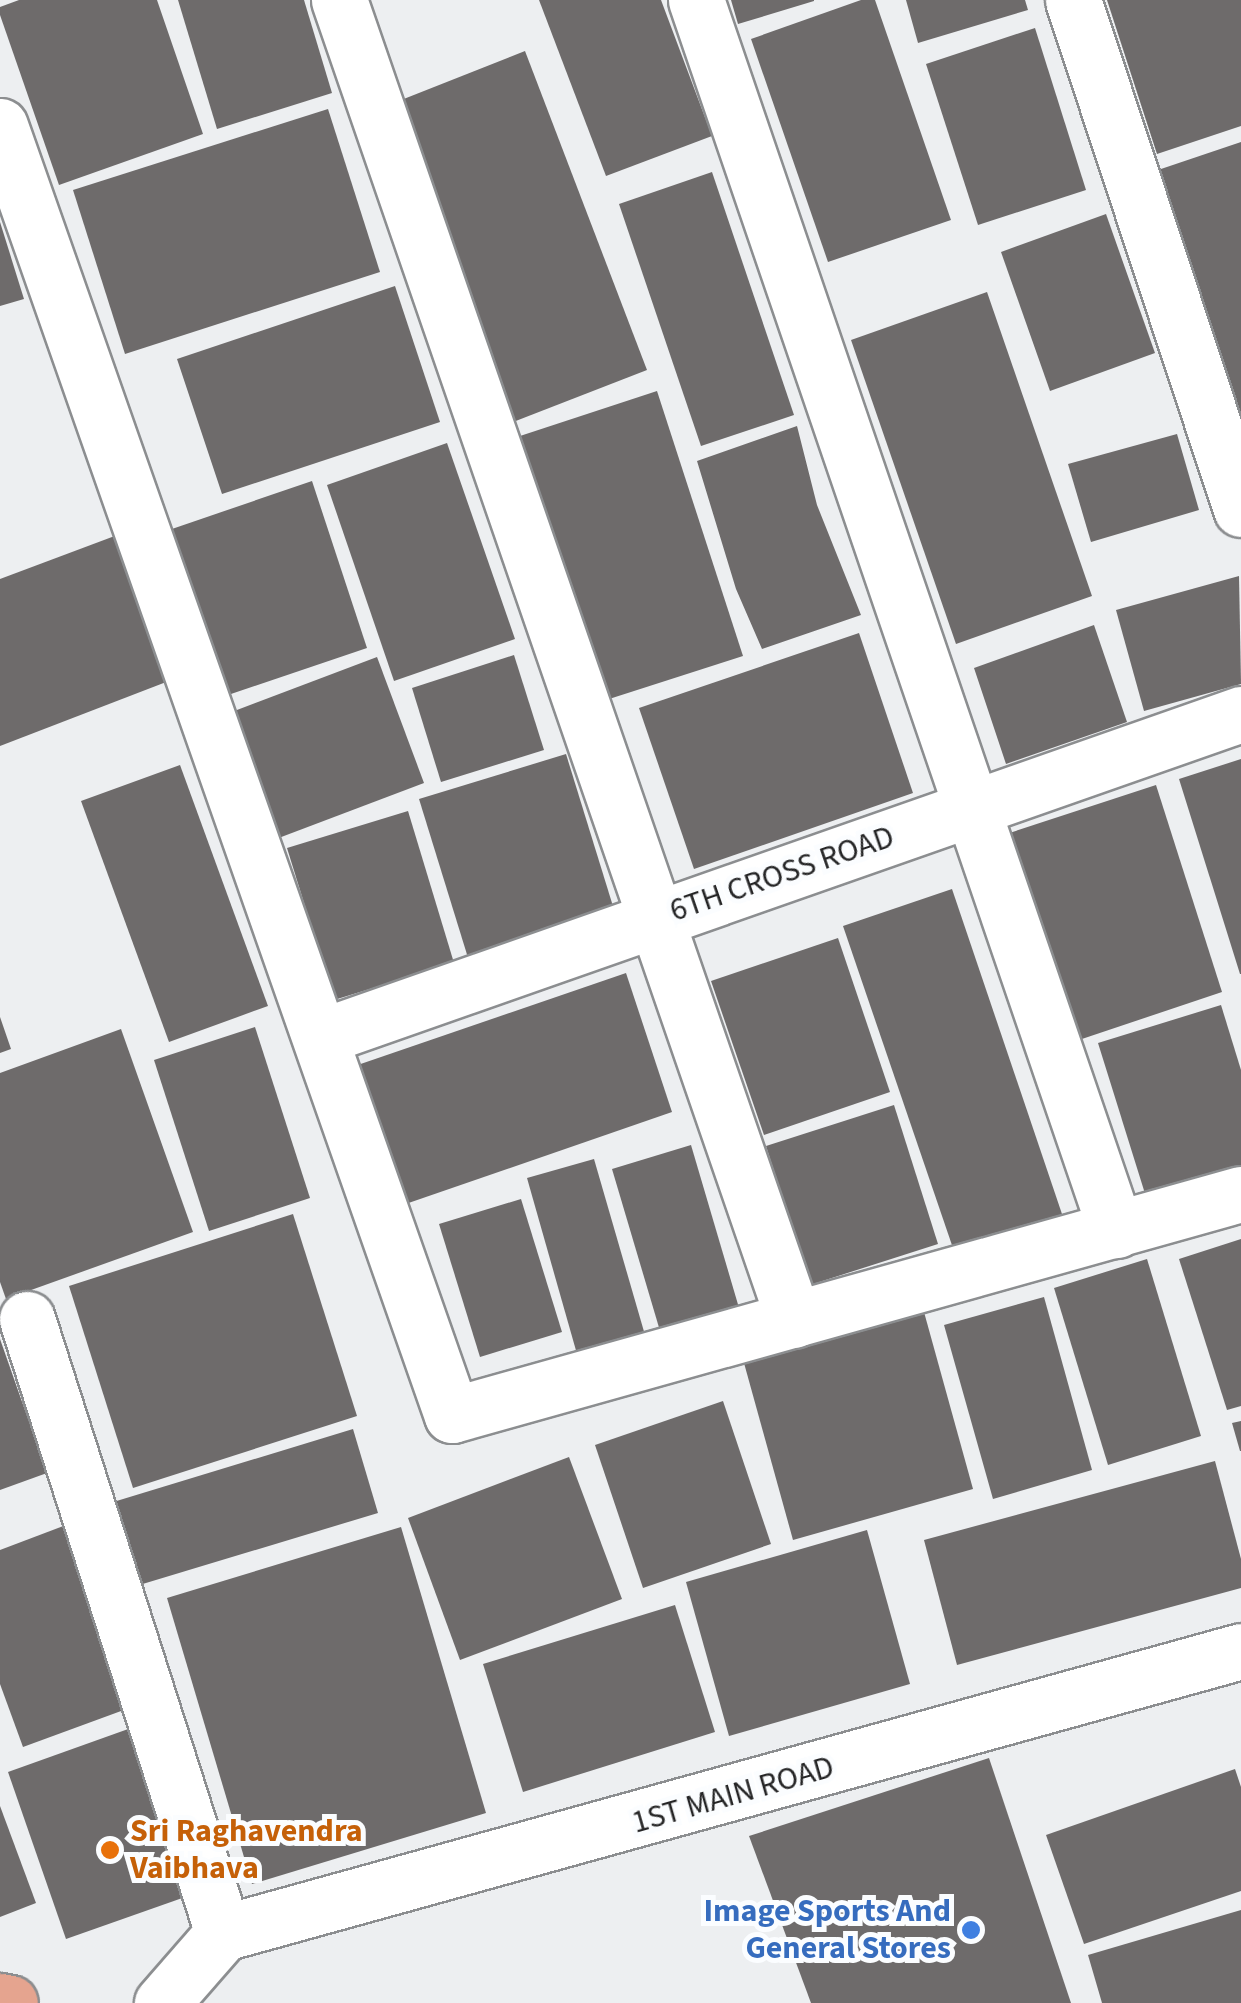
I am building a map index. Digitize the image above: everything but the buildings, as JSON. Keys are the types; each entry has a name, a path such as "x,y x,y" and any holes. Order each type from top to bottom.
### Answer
{"main road":[{"path":"0,2000 10,2003"}],"street":[{"path":"340,0 794,1320"},
{"path":"696,0 967,810 1116,1230"},
{"path":"1073,0 1241,509"},
{"path":"0,126 323,1036 452,1414 1241,1194"},
{"name":"6TH CROSS ROAD","path":"323,1036 1241,714"},
{"path":"27,1319 223,1933 162,2003"},
{"name":"1ST MAIN ROAD","path":"223,1933 1241,1651"}],"place":[{"name":"Sri Raghavendra Vaibhava","path":"110,1850"},
{"name":"Image Sports And General Stores","path":"971,1930"}]}
